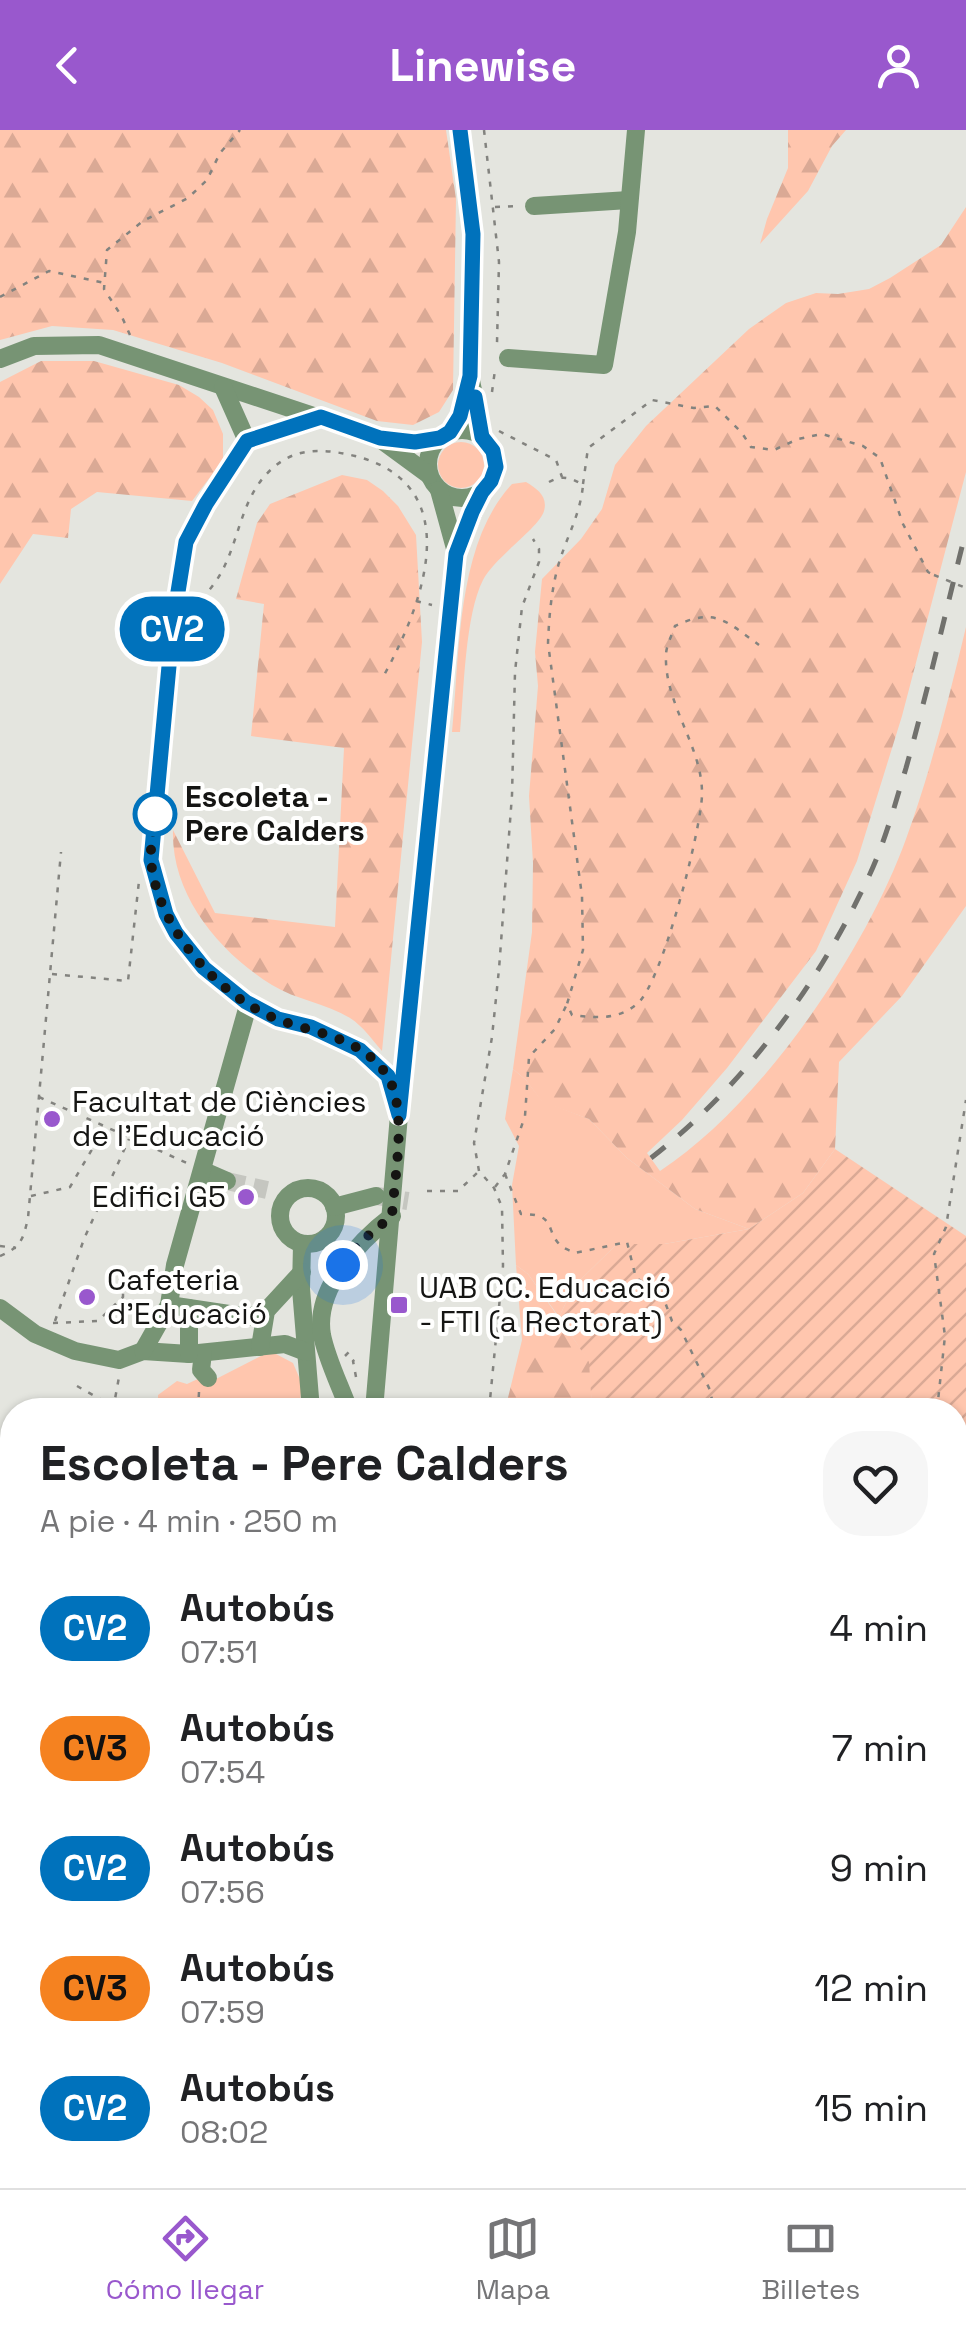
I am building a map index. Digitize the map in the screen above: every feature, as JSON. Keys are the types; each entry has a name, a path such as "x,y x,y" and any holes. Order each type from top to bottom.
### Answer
{"street":[{"path":"456,554 429,455 460,416 470,376 473,234 460,130"},
{"path":"500,360 604,365 630,200 636,130"},
{"path":"534,206 630,200"},
{"path":"0,360 34,346 98,345 380,438 408,442 464,430 491,435"},
{"path":"375,1398 399,1115 456,554 496,467 491,435 470,376"},
{"path":"223,387 247,441"},
{"path":"321,417 247,441 186,542 173,623 151,860 166,914 204,968 246,1002 278,1019 311,1027 360,1050 388,1076 399,1115"},
{"path":"380,438 460,498 482,492"},
{"path":"143,1351 168,1305 175,1265 247,1009"},
{"path":"204,1170 227,1181"},
{"path":"315,1189 330,1199 334,1207 332,1232 319,1243 294,1242 279,1219 283,1202 297,1190 315,1189"},
{"path":"268,1190 283,1202"},
{"path":"334,1207 376,1196"},
{"path":"306,1352 321,1332 330,1287 343,1265 358,1244 392,1216"},
{"path":"302,1244 311,1398"},
{"path":"168,1305 249,1317 266,1312 302,1272"},
{"path":"0,1308 35,1334 74,1352 119,1360 143,1351 196,1353 285,1344 306,1352"},
{"path":"189,1308 196,1353 208,1378"},
{"path":"260,1346 266,1312"},
{"path":"227,1314 234,1332 231,1350"},
{"path":"321,1332 345,1398"}],"path":[{"path":"135,357 135,342 106,293 107,250 143,221 188,198 207,180 220,152 240,130"},
{"path":"484,130 499,262 500,360 491,400"},
{"path":"494,206 534,206"},
{"path":"0,296 50,271 105,283"},
{"path":"494,1188 504,1174 525,1116 529,1057 555,1029 583,950 582,896 548,642 557,567 581,508 588,448 652,400 694,408 715,406 751,447 774,450 822,434 863,446 880,458 903,524 928,572 966,588"},
{"path":"491,435 556,460 562,477"},
{"path":"185,619 221,572 242,512 255,489 280,463 313,450 381,464 419,502 428,528 430,557 400,647 384,677"},
{"path":"273,455 280,463"},
{"path":"549,482 570,477 582,486"},
{"path":"491,1398 502,1266 502,1206 494,1188 479,1171 474,1143 499,969 522,608 539,562 539,549 533,539"},
{"path":"415,600 432,604"},
{"path":"567,1004 572,1015 594,1018 619,1016 640,1002 655,976 684,889 702,794 697,763 671,686 666,654 675,626 697,615 719,617 759,645"},
{"path":"18,1249 28,1218 60,852"},
{"path":"49,974 128,981 140,872"},
{"path":"38,1097 204,1170"},
{"path":"938,1398 945,1336 934,1254 946,1228 966,1100"},
{"path":"30,1197 70,1187 104,1128"},
{"path":"123,1290 124,1297 98,1321 54,1322 84,1238 130,1139"},
{"path":"427,1191 458,1191 479,1171"},
{"path":"504,1174 522,1214 536,1214 552,1226 559,1244 575,1253 627,1242 636,1278 662,1294 712,1398"},
{"path":"0,1246 18,1249"},
{"path":"0,1256 18,1249"},
{"path":"428,1294 460,1298"},
{"path":"115,1398 119,1360"},
{"path":"77,1386 97,1398"}],"green space":[{"path":"0,130 446,130 456,199 453,390 439,412 413,425 377,421 222,363 113,330 52,326 0,340"},
{"path":"788,130 846,130 832,146 808,191 760,244 788,168"},
{"path":"966,207 966,472 902,716 857,861 816,951 727,1068 647,1153 660,1171 698,1142 771,1067 806,1023 864,929 888,883 915,813 966,627 966,906 902,996 839,1062 835,1149 803,1193 749,1229 695,1209 627,1158 589,1119 542,1102 513,1069 532,932 529,796 542,579 581,539 602,509 615,465 646,426 749,329 786,303 816,293 869,289 890,278 941,245"},
{"path":"41,361 94,361 179,385 213,410 223,434 223,460 192,501 97,492 71,509 68,538 33,534 0,584 0,382"},
{"path":"461,442 477,449 484,465 477,481 461,488 445,481 438,465 445,449"},
{"path":"342,475 367,480 383,491 416,535 422,642 382,1051 350,1018 281,990 252,972 217,939 189,899 180,877 173,830 215,913 335,927 344,748 251,736 264,604 236,599 257,523 270,504"},
{"path":"526,482 541,494 544,511 483,580 472,613 460,732 452,732 464,601 480,537 512,484"},
{"path":"513,1069 542,1101 589,1119 627,1158 695,1209 749,1229 664,1244 617,1244 574,1286 559,1317 528,1274 516,1265 512,1185 519,1146 505,1119"},
{"path":"835,1149 966,1236 966,1398 591,1398 589,1362 559,1317 574,1286 617,1244 664,1244 749,1229 803,1193"},
{"path":"516,1265 528,1274 590,1362 592,1398 508,1398 522,1340"},
{"path":"265,1354 276,1354 293,1363 302,1384 300,1398 158,1398 177,1381 187,1384 202,1377 216,1379"}],"tunnel":[{"path":"227,1181 267,1190"},
{"path":"377,1196 408,1201"}],"railway":[{"path":"651,1158 686,1129 748,1065 803,994 849,916 875,863 894,809 966,531"}],"bus line":[{"name":"CV2","path":"460,130 473,234 470,376 460,416 450,432 440,438 415,442 380,438 321,417 247,441 186,542 178,574 151,860 166,914 204,968 246,1002 278,1019 311,1027 360,1050 388,1076 399,1115 456,554 472,512 496,467 493,451 482,437 475,397"}],"place":[{"name":"Escoleta - Pere Calders","path":"155,814"},
{"name":"Facultat de Ciències de l'Educació","path":"52,1119"},
{"name":"Edifici G5","path":"246,1197"},
{"name":"Cafeteria d'Educació","path":"87,1297"},
{"name":"UAB CC. Educació - FTI (a Rectorat)","path":"399,1305"}],"route":[{"path":"155,814 151,860 160,900 176,933 204,968 246,1002 278,1019 311,1027 360,1050 388,1076 399,1115 392,1216 358,1244 343,1265"}]}
